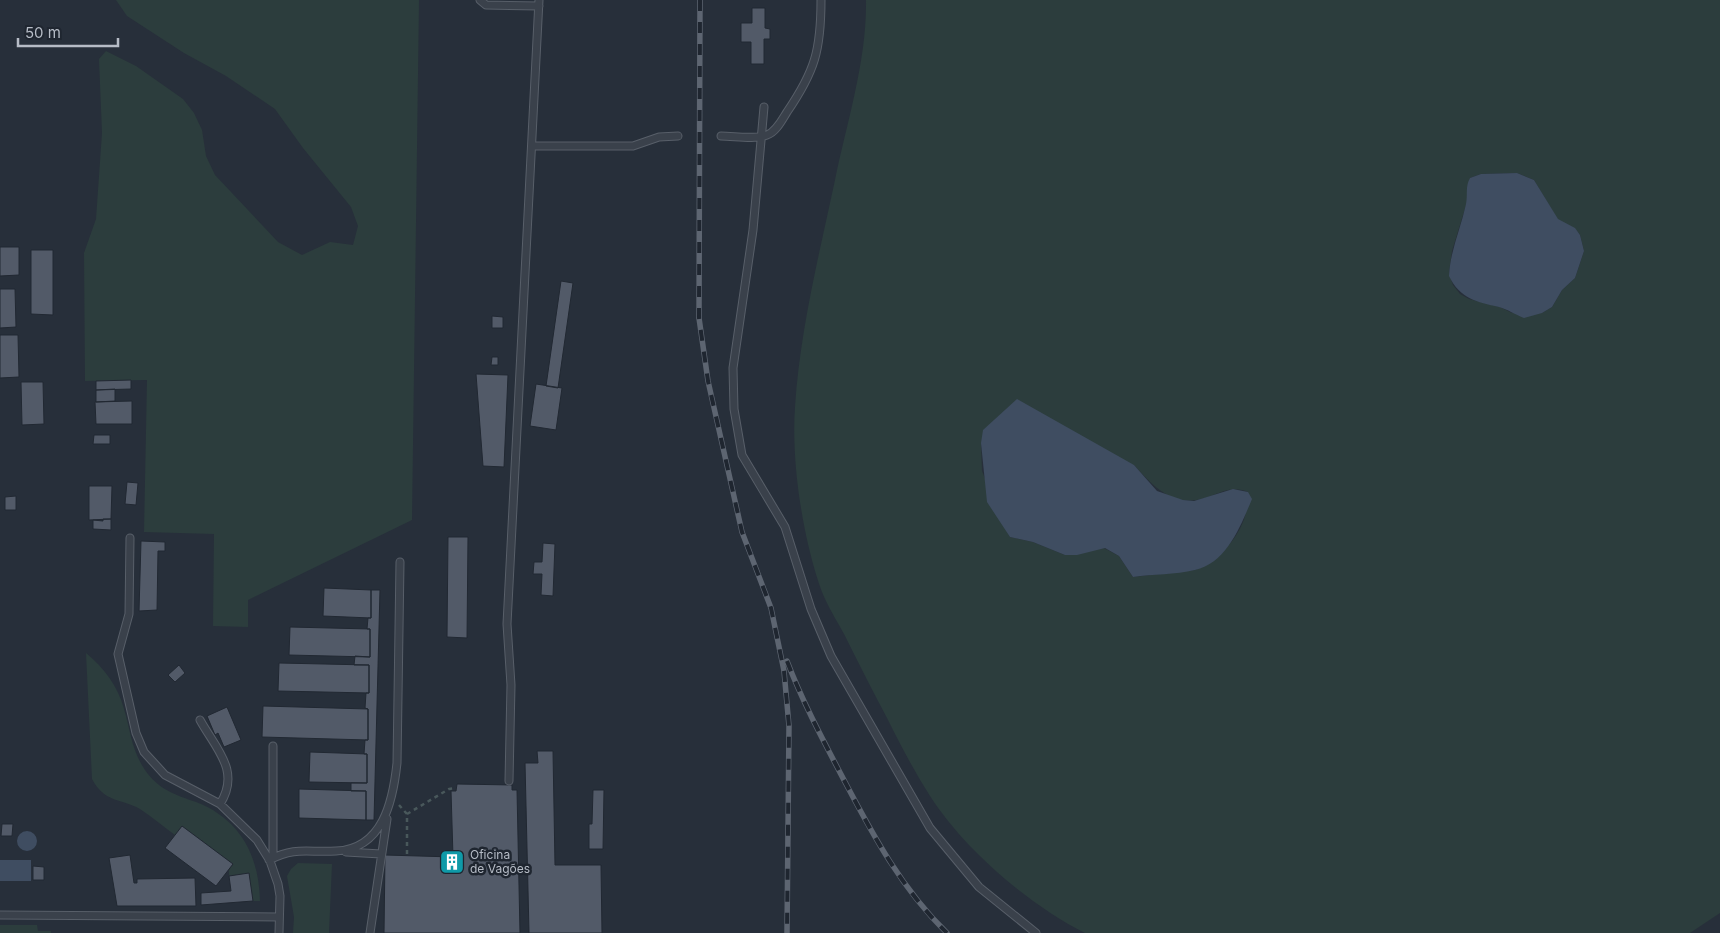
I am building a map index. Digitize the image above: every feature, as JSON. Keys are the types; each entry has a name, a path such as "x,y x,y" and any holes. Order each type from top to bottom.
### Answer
{"lane":[{"path":"480,0 486,5 539,3 507,624 511,685 510,780"},
{"path":"721,136 761,137 769,135 776,129 812,72 820,39 821,0"},
{"path":"764,107 753,230 733,368 734,409 742,456 785,527 811,609 831,656 930,828 979,886 1036,933"},
{"path":"532,146 633,146 659,138 678,136"},
{"path":"130,538 129,614 118,654 136,733 144,752 165,775 220,804 257,840 271,859"},
{"path":"370,933 381,854 398,763 400,562"},
{"path":"200,720 229,773 229,785 220,804"},
{"path":"273,746 271,859 279,890 279,933"},
{"path":"336,851 355,847 370,838 382,824 392,797"},
{"path":"271,859 304,849 381,854"},
{"path":"0,915 280,917"}],"path":[{"path":"407,814 449,789 456,788"},
{"path":"392,797 407,814 407,856"}],"shaded area":[{"path":"116,0 419,0 412,520 248,600 248,627 213,626 214,534 144,532 147,380 85,381 84,253 96,219 102,133 99,59 106,51 136,66 183,99 194,113 202,130 206,156 215,175 278,242 302,255 330,242 353,245 358,226 351,207 303,148 275,109 226,76 184,53 127,16"},
{"path":"866,0 1720,0 1720,913 1690,933 1085,933 1063,921 1020,891 979,855 944,816 924,787 827,603 809,549 800,501 794,429 797,378 817,264 860,68","holes":["1517,173 1534,180 1558,220 1575,229 1580,235 1584,251 1575,278 1562,290 1552,307 1542,313 1512,313 1500,307 1469,299 1460,294 1453,285 1449,273 1452,251 1467,202 1470,178 1481,174","981,443 1134,465 1150,482 1167,495 1177,499 1198,500 1229,490 1243,490 1248,492 1245,516 1238,533 1232,541 1219,555 1203,566 1195,570 1133,577 1119,556 1104,548 1065,555 1033,542 1010,537 982,471"]},
{"path":"86,653 99,665 114,685 124,709 137,755 150,777 168,791 211,809 224,818 244,841 256,869 260,901 253,901 249,873 229,876 229,870 233,864 182,826 175,835 140,809 113,799 97,787 92,779"},
{"path":"298,863 332,864 329,933 293,933 294,917 287,876"},
{"path":"0,925 37,925 38,931 51,931 51,933 0,933"}],"water":[{"path":"1517,173 1534,180 1558,219 1575,228 1580,235 1584,251 1575,278 1562,290 1552,307 1542,313 1524,318 1464,295 1453,284 1449,276 1451,258 1466,204 1468,181 1470,178 1481,174"},
{"path":"1017,399 1134,465 1157,491 1183,500 1194,501 1233,489 1248,492 1252,499 1238,531 1216,560 1206,566 1180,573 1133,577 1119,556 1105,548 1077,555 1065,555 1033,542 1010,537 987,502 981,443 983,430"},
{"path":"27,831 34,834 37,841 34,848 27,851 20,848 17,841 20,834"},
{"path":"0,860 31,860 31,881 0,881"}],"building":[{"path":"752,8 765,8 765,28 770,29 770,39 764,39 764,64 751,64 751,42 741,42 741,23 752,23"},
{"path":"0,247 19,247 19,275 0,276"},
{"path":"31,250 53,250 53,315 31,314"},
{"path":"561,281 573,283 558,388 546,386"},
{"path":"0,289 15,289 16,327 0,328"},
{"path":"492,316 503,317 503,328 492,328"},
{"path":"0,335 18,335 19,377 0,378"},
{"path":"492,357 498,357 498,365 491,365"},
{"path":"476,374 508,375 504,467 483,466"},
{"path":"131,380 131,389 96,390 96,381"},
{"path":"21,382 43,382 44,424 22,425"},
{"path":"536,384 562,388 556,430 530,426"},
{"path":"115,389 115,401 96,402 96,390"},
{"path":"132,401 132,424 96,424 95,402"},
{"path":"94,435 110,435 110,444 93,444"},
{"path":"127,482 138,483 136,505 125,504"},
{"path":"89,486 112,486 111,519 89,520"},
{"path":"16,496 16,510 5,510 5,497"},
{"path":"103,519 111,519 111,530 93,529 93,520 103,521"},
{"path":"448,537 468,537 467,638 447,637"},
{"path":"141,541 165,542 165,551 158,551 157,610 139,611"},
{"path":"543,543 555,544 553,596 541,595 542,574 533,574 534,562 542,562"},
{"path":"324,588 371,590 371,618 323,616"},
{"path":"371,590 380,590 374,820 366,820 366,791 351,791 351,783 367,783 367,754 364,754 365,740 368,740 368,709 365,708 366,693 369,693 369,665 354,665 355,656 370,657 370,629 367,629 368,618 371,618"},
{"path":"290,627 370,629 370,657 289,655"},
{"path":"279,663 369,665 369,693 278,691"},
{"path":"179,665 185,673 175,682 168,675"},
{"path":"263,706 368,709 368,740 262,737"},
{"path":"227,707 241,740 224,747 218,733 215,735 207,716"},
{"name":"Oficina de Vagões","path":"537,751 553,751 555,865 601,865 602,933 529,933 525,763 538,763"},
{"path":"310,752 367,754 367,783 309,782"},
{"name":"Oficina de Vagões","path":"457,784 512,785 512,790 517,790 520,933 384,933 385,855 453,857 451,791 456,791"},
{"path":"299,789 366,791 366,820 299,818"},
{"path":"593,790 604,790 603,849 589,849 589,824 592,824"},
{"path":"2,824 13,824 12,836 1,836"},
{"path":"182,826 233,864 216,886 165,848"},
{"path":"130,855 134,883 137,883 137,879 195,878 196,906 117,906 109,858"},
{"path":"33,866 44,867 44,880 33,880"},
{"path":"249,873 253,901 201,905 201,893 231,891 229,876"}],"railway":[{"path":"700,0 699,318 708,381 742,532 771,608 784,671 789,726 787,933"},
{"path":"787,661 822,737 878,842 916,899 947,933"}],"place":[{"name":"Oficina de Vagões","path":"452,862"}]}
